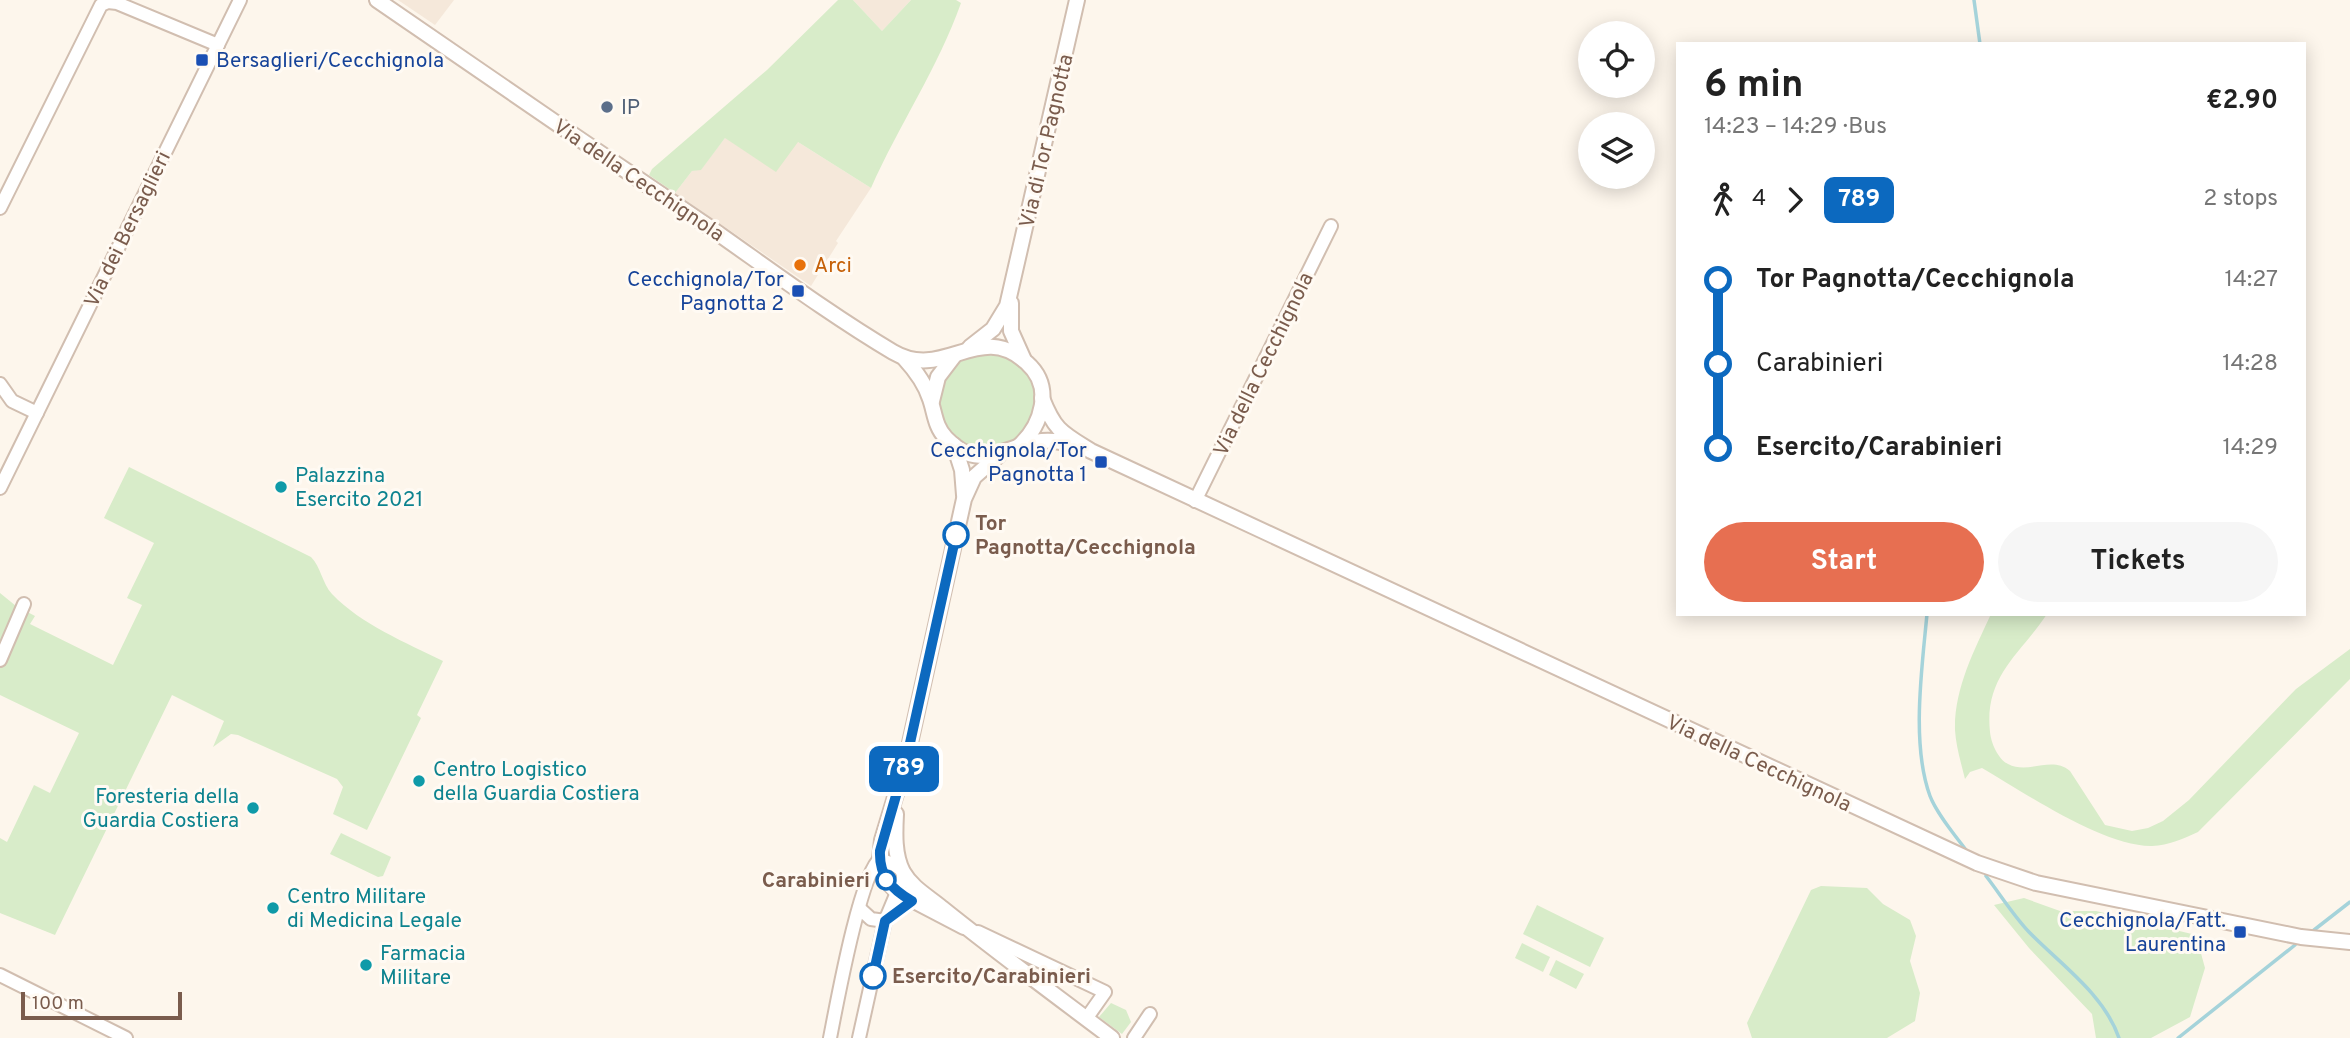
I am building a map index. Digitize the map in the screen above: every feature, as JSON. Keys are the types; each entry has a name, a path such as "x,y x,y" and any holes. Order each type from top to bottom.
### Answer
{"street":[{"name":"Via dei Bersaglieri","path":"0,488 240,0"},
{"name":"Via della Cecchignola","path":"376,0 826,308 904,358 921,379 932,402 938,427 954,445"},
{"name":"Via di Tor Pagnotta","path":"969,348 998,323 1007,306 1077,0"},
{"path":"0,208 101,5 108,2 117,3 218,45"},
{"name":"Via della Cecchignola","path":"1195,501 1331,226"},
{"name":"Via di Tor Pagnotta","path":"1014,281 1010,326 1024,360"},
{"path":"904,358 923,362 954,356 969,348 988,346 1002,348 1024,360"},
{"path":"932,402 933,387 954,356"},
{"name":"Via della Cecchignola","path":"1024,360 1037,376 1042,398 1054,425 1091,451 1928,842 2003,874 2036,883 2301,937 2350,942"},
{"path":"0,384 12,401 37,413"},
{"path":"1019,446 1036,427 1042,398"},
{"name":"Via della Cecchignola","path":"999,455 1019,446 1053,441 1091,451"},
{"path":"954,445 972,454 987,457 999,455"},
{"path":"954,445 962,470 964,499"},
{"path":"999,455 974,477 964,499 897,795 882,841 880,859 884,878 897,892 912,901 1105,992 1086,1019"},
{"path":"0,660 24,604"},
{"path":"859,1038 885,921 902,881 903,871 896,843 897,795"},
{"path":"880,859 903,871 916,887 964,927 1112,1038"},
{"path":"830,1038 859,908 869,875 880,859"},
{"path":"859,908 871,919 885,921 912,901"},
{"path":"0,975 127,1038"},
{"path":"1134,1038 1150,1014"}],"shaded area":[{"path":"398,0 454,0 435,25"},
{"path":"853,0 911,0 882,31"},
{"path":"725,138 798,142 871,188 836,241 838,243 811,286 675,193 692,171 701,169"}],"green space":[{"path":"838,0 853,0 882,31 911,0 956,0 961,3 930,73 871,188 798,142 776,172 725,138 701,170 692,171 675,193 649,175 652,169 767,70"},
{"path":"987,353 1005,357 1021,367 1031,383 1035,401 1031,419 1021,435 1005,445 987,449 969,445 953,435 943,419 939,401 943,383 953,367 969,357"},
{"path":"129,467 311,557 329,590 344,605 384,632 443,661 417,715 421,718 367,830 333,814 343,787 337,779 238,735 231,734 213,747 224,721 172,695 55,935 0,913 0,838 7,842 34,785 50,793 79,733 0,695 0,593 35,616 30,624 113,665 142,605 127,598 154,543 104,518"},
{"path":"1990,616 2046,616 1998,681 1990,713 1993,746 2004,762 2016,767 2055,765 2070,771 2105,825 2132,831 2163,821 2189,800 2296,689 2350,649 2350,679 2198,832 2152,846 2111,838 2088,828 1982,768 1970,772 1965,779 1955,730 1956,715 1961,685"},
{"path":"341,833 391,857 383,876 378,877 330,854"},
{"path":"1821,886 1867,888 1883,904 1910,920 1916,936 1910,961 1920,993 1915,1021 1887,1038 1752,1038 1747,1023 1811,890"},
{"path":"2024,898 2060,911 2096,911 2196,935 2205,968 2190,1017 2151,1038 2096,1038 2092,1014 2029,948 1994,905"},
{"path":"1537,905 1604,938 1590,967 1523,934"},
{"path":"1522,943 1550,957 1543,972 1515,958"},
{"path":"1556,960 1584,974 1576,989 1549,975"},
{"path":"1111,1003 1126,1010 1131,1022 1122,1034 1099,1017"}],"waterway":[{"path":"1974,0 1980,42"},
{"path":"1927,616 1919,730 1924,775 1937,810 1966,850"},
{"path":"1986,876 2029,932 2103,1007 2119,1038"},
{"path":"2314,930 2350,902"},
{"path":"2178,1038 2295,945"}],"bus line":[{"name":"789","path":"873,976 885,921 912,901 897,892 886,880 880,866 880,851 906,761 956,535"}],"place":[{"name":"Bersaglieri/Cecchignola","path":"202,60"},
{"name":"IP","path":"607,107"},
{"name":"Arci","path":"800,265"},
{"name":"Cecchignola/Tor Pagnotta 2","path":"798,291"},
{"name":"Cecchignola/Tor Pagnotta 1","path":"1101,462"},
{"name":"Palazzina Esercito 2021","path":"281,487"},
{"name":"Tor Pagnotta/Cecchignola","path":"956,535"},
{"name":"Centro Logistico della Guardia Costiera","path":"419,781"},
{"name":"Foresteria della Guardia Costiera","path":"253,808"},
{"name":"Carabinieri","path":"886,880"},
{"name":"Centro Militare di Medicina Legale","path":"273,908"},
{"name":"Cecchignola/Fatt. Laurentina","path":"2240,932"},
{"name":"Farmacia Militare","path":"366,965"},
{"name":"Esercito/Carabinieri","path":"873,976"}]}
